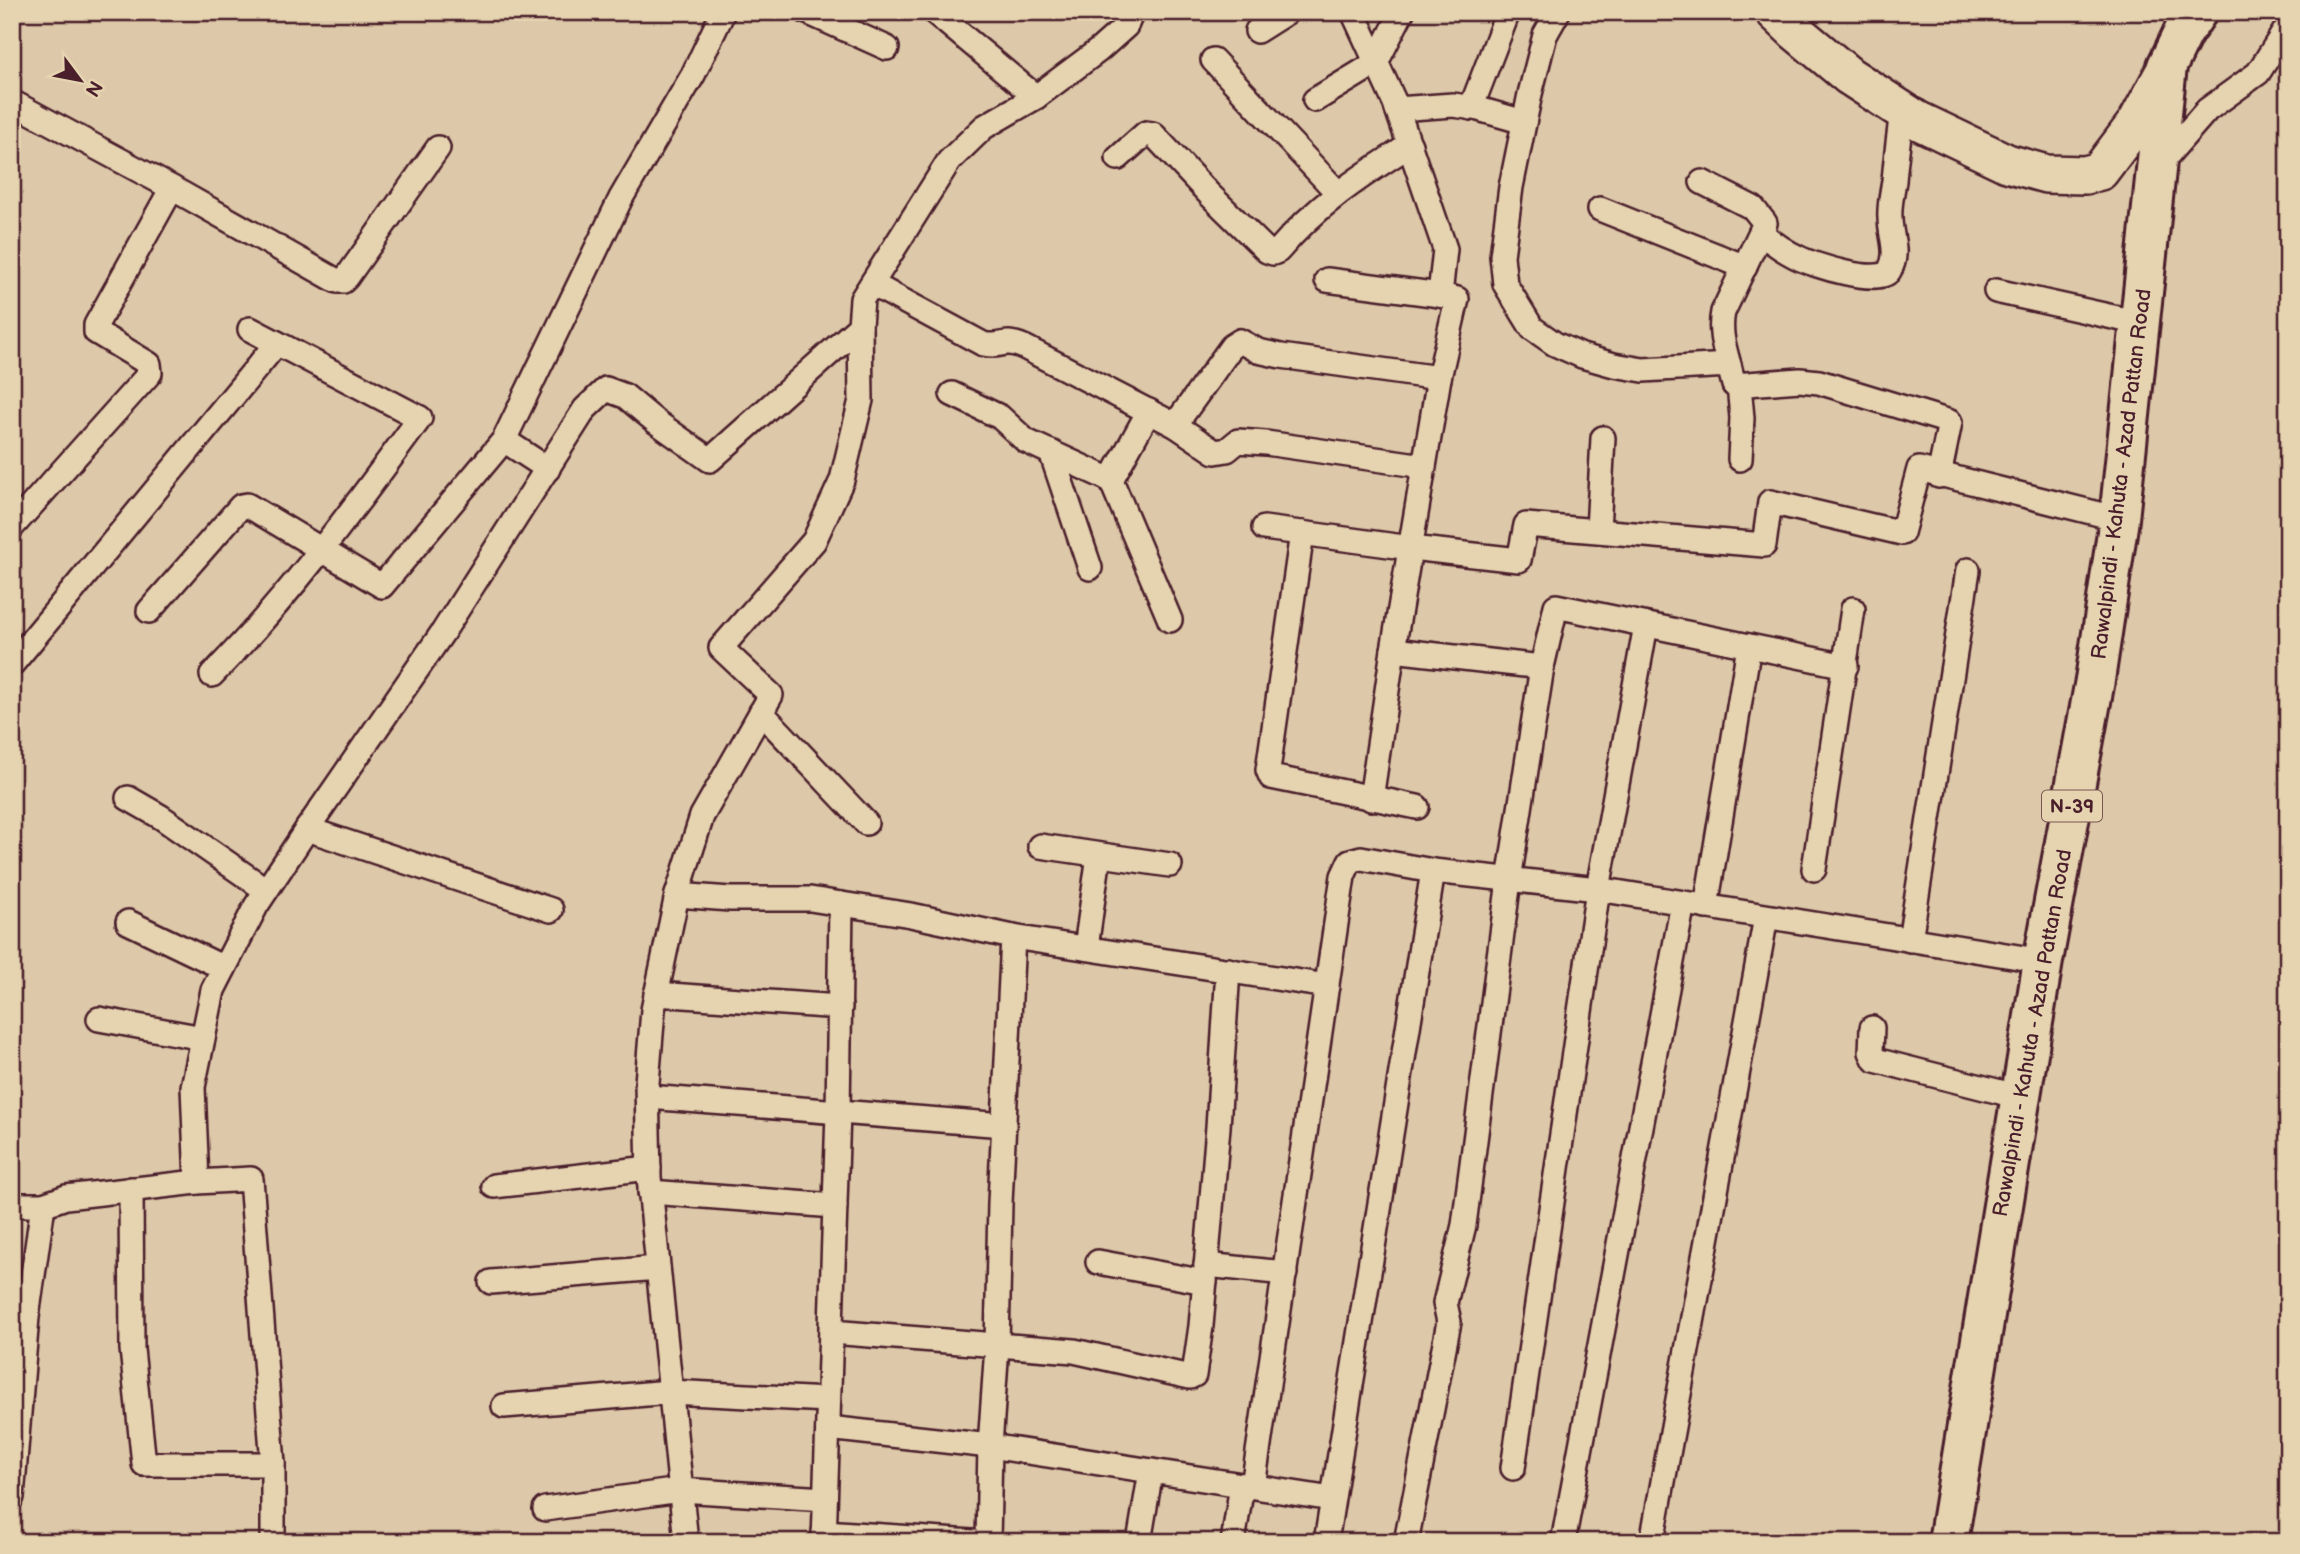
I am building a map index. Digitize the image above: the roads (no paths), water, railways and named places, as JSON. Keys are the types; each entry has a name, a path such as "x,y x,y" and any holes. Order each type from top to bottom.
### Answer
{"highway":[{"name":"N-39","path":"2167,66 2197,12"},
{"name":"Rawalpindi - Kahuta - Azad Pattan Road","path":"1948,1542 2043,961 2095,680 2119,519 2167,66"}],"main road":[{"path":"1775,12 1838,67 1902,111 2007,163 2046,174 2085,176 2100,172 2137,122 2167,66"},
{"path":"1808,12 1840,41 1885,75 1924,100 2012,146 2065,158 2094,157 2116,152"}],"street":[{"path":"149,611 241,506 247,505 382,586 504,440 621,198 693,75 723,12"},
{"path":"807,12 887,48"},
{"path":"934,12 1036,97"},
{"path":"686,1542 650,1192 648,1097 656,993 677,895 702,816 771,695 722,648 814,541 842,481 861,400 862,299 948,161 984,127 1036,97 1108,42 1126,26 1132,12"},
{"path":"1257,32 1287,12"},
{"path":"1353,12 1397,109 1445,249 1440,295"},
{"path":"1315,100 1376,63 1402,12"},
{"path":"1471,108 1508,12"},
{"path":"1558,12 1545,35 1524,122 1511,187 1502,256 1505,284 1532,328 1555,344 1582,356 1614,365 1643,370 1819,382 1950,422 1939,476"},
{"path":"2157,167 2207,110 2258,73 2288,26"},
{"path":"1213,60 1338,193"},
{"path":"12,102 337,281 347,277 438,148"},
{"path":"1397,109 1453,105 1524,122"},
{"path":"1762,233 1781,248 1811,264 1875,277 1885,275 1894,259 1895,249 1889,215 1902,111"},
{"path":"1118,158 1146,133 1153,134 1210,195 1267,251 1273,253 1353,181 1410,145"},
{"path":"1702,182 1753,208 1765,223 1723,312 1720,326 1734,375 1742,418 1740,459"},
{"path":"12,527 150,373 149,365 96,332 96,326 172,188"},
{"path":"1600,209 1745,267"},
{"path":"1326,280 1457,299 1439,378 1371,799"},
{"path":"872,284 983,344 993,346 1011,341 1175,425 1215,452 1227,450 1238,441 1424,466"},
{"path":"1996,291 2140,323"},
{"path":"197,1182 193,1087 213,990 224,968 266,890 443,632 585,409 606,389 625,396 710,460 860,326"},
{"path":"212,675 246,641 323,550 420,418 250,330"},
{"path":"1175,425 1232,346 1240,341 1258,351 1281,356 1439,378"},
{"path":"13,663 277,343"},
{"path":"952,394 1000,417 1026,441 1111,480 1170,620"},
{"path":"1111,480 1149,411"},
{"path":"1598,530 1603,438"},
{"path":"504,440 548,469"},
{"path":"1051,452 1090,568"},
{"path":"1264,528 1519,560 1525,525 1764,545 1770,502 1902,533 1919,469 2119,519"},
{"path":"1301,533 1268,770 1272,777 1417,807"},
{"path":"1910,940 1968,570"},
{"path":"1406,1542 1449,1322 1445,1303 1464,1225 1509,880 1542,667 1556,606 1846,666"},
{"path":"1814,869 1853,609"},
{"path":"1513,1468 1598,889 1646,625"},
{"path":"1706,907 1749,646"},
{"path":"1393,650 1542,667"},
{"path":"761,712 866,823"},
{"path":"128,798 162,817 266,890"},
{"path":"307,829 551,910"},
{"path":"1040,846 1170,865"},
{"path":"1086,948 1099,855"},
{"path":"1233,1542 1247,1486 1285,1273 1343,876 1350,861 1362,858 1433,871 1598,889 2043,961"},
{"path":"1326,1542 1433,871"},
{"path":"677,895 730,899 810,899 911,915 1013,937 1328,986"},
{"path":"1563,1542 1683,903"},
{"path":"841,904 838,1112 824,1537 973,1542"},
{"path":"1652,1542 1766,917"},
{"path":"128,922 224,968"},
{"path":"988,1542 1013,937"},
{"path":"831,1332 1074,1352 1190,1377 1194,1375 1218,1127 1228,970"},
{"path":"656,993 840,1007"},
{"path":"99,1019 203,1038"},
{"path":"1872,1028 1871,1052 1875,1060 2020,1097"},
{"path":"648,1097 1004,1125"},
{"path":"494,1186 649,1168"},
{"path":"12,1205 43,1205 66,1196 251,1179 273,1464 273,1542"},
{"path":"131,1189 132,1349 144,1464 273,1464"},
{"path":"650,1192 835,1206"},
{"path":"12,1497 27,1317 43,1205"},
{"path":"1098,1262 1205,1273 1285,1273"},
{"path":"491,1282 658,1268"},
{"path":"504,1406 670,1392 828,1400"},
{"path":"828,1428 990,1446 1332,1499"},
{"path":"1139,1542 1151,1471"},
{"path":"545,1509 680,1490 825,1499"}]}
